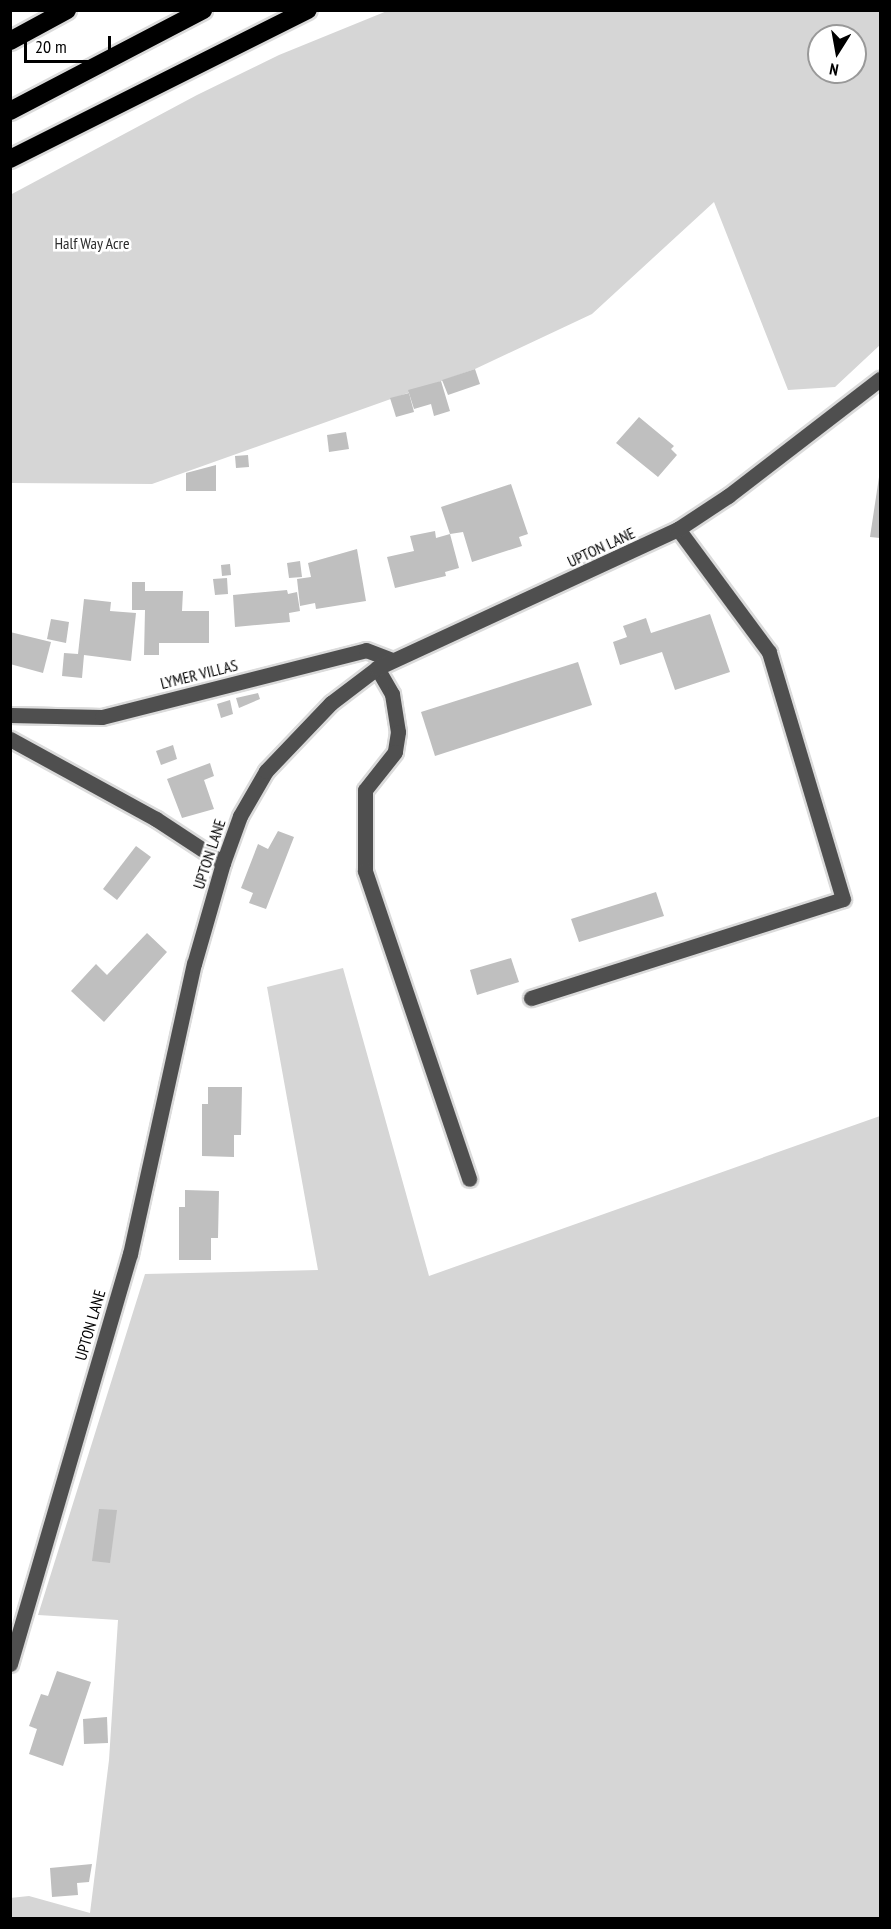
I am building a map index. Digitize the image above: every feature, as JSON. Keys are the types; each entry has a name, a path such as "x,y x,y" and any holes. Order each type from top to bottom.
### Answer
{"highway":[{"path":"10,41 67,10"},
{"path":"10,111 203,10"},
{"path":"10,159 308,10"}],"street":[{"name":"UPTON LANE","path":"10,1664 130,1254 195,964 223,863 240,816 266,771 331,703 377,668 637,551 678,529 728,496 880,380"},
{"path":"531,998 843,899 769,652 678,529"},
{"name":"LYMER VILLAS","path":"10,715 102,717 366,650 392,660"},
{"path":"377,668 392,694 398,732 395,752 364,790 365,871 469,1179"},
{"path":"10,739 156,819 223,863"}],"green space":[{"name":"Half Way Acre","path":"387,11 880,11 880,345 835,387 788,390 714,202 592,314 475,369 152,484 11,483 10,195 197,95 279,55"},
{"path":"343,968 429,1276 880,1116 880,1918 11,1918 10,1898 29,1896 90,1913 109,1760 118,1620 38,1615 145,1274 318,1270 267,987"}],"building":[{"path":"475,369 480,384 448,395 442,380"},
{"path":"441,381 450,411 434,416 431,404 414,409 408,390"},
{"path":"409,393 414,412 396,417 390,398"},
{"path":"639,417 674,446 671,449 677,455 658,477 616,443"},
{"path":"346,432 349,449 329,452 327,435"},
{"path":"248,455 249,467 236,468 235,456"},
{"path":"216,465 216,491 186,491 186,473"},
{"path":"880,477 880,538 870,537"},
{"path":"511,484 528,534 519,537 522,546 472,562 463,532 450,534 441,507"},
{"path":"435,531 436,538 450,534 459,568 445,572 446,576 395,588 387,557 414,551 410,536"},
{"path":"357,549 366,601 316,609 315,603 300,606 297,579 311,577 308,563"},
{"path":"300,561 302,577 289,578 287,563"},
{"path":"230,564 231,575 222,576 221,565"},
{"path":"227,578 228,594 215,595 213,579"},
{"path":"132,582 145,582 145,591 183,591 182,611 209,611 209,643 159,643 159,655 144,655 145,610 132,610"},
{"path":"287,590 288,594 297,592 300,611 289,613 290,622 235,627 233,595"},
{"path":"84,599 111,602 110,611 136,613 131,661 84,655 82,678 62,676 64,653 78,654"},
{"path":"710,614 730,672 675,690 662,652 620,665 613,642 627,637 623,626 646,618 651,633"},
{"path":"51,619 69,622 66,643 47,639"},
{"path":"10,632 51,642 43,673 10,664"},
{"path":"578,662 592,705 435,756 421,712"},
{"path":"258,693 260,699 239,708 236,698"},
{"path":"230,700 233,714 221,718 217,704"},
{"path":"173,745 177,759 161,765 156,751"},
{"path":"210,763 214,776 204,780 214,809 182,818 167,779"},
{"path":"278,831 294,837 266,909 249,903 253,893 241,888 258,844 268,849"},
{"path":"136,846 151,857 117,900 103,889"},
{"path":"656,892 664,916 579,942 571,919"},
{"path":"147,933 167,952 104,1022 71,991 96,964 107,975"},
{"path":"511,958 519,982 477,995 470,970"},
{"path":"208,1087 242,1087 241,1135 234,1135 234,1157 202,1156 202,1104 208,1104"},
{"path":"185,1190 219,1191 218,1238 211,1238 211,1260 179,1260 179,1207 185,1207"},
{"path":"99,1509 117,1510 110,1563 92,1561"},
{"path":"57,1671 91,1682 63,1766 29,1754 37,1729 29,1726 41,1694 48,1696"},
{"path":"107,1717 108,1743 84,1744 83,1719"},
{"path":"92,1864 89,1882 77,1883 78,1895 52,1897 50,1868"}]}
